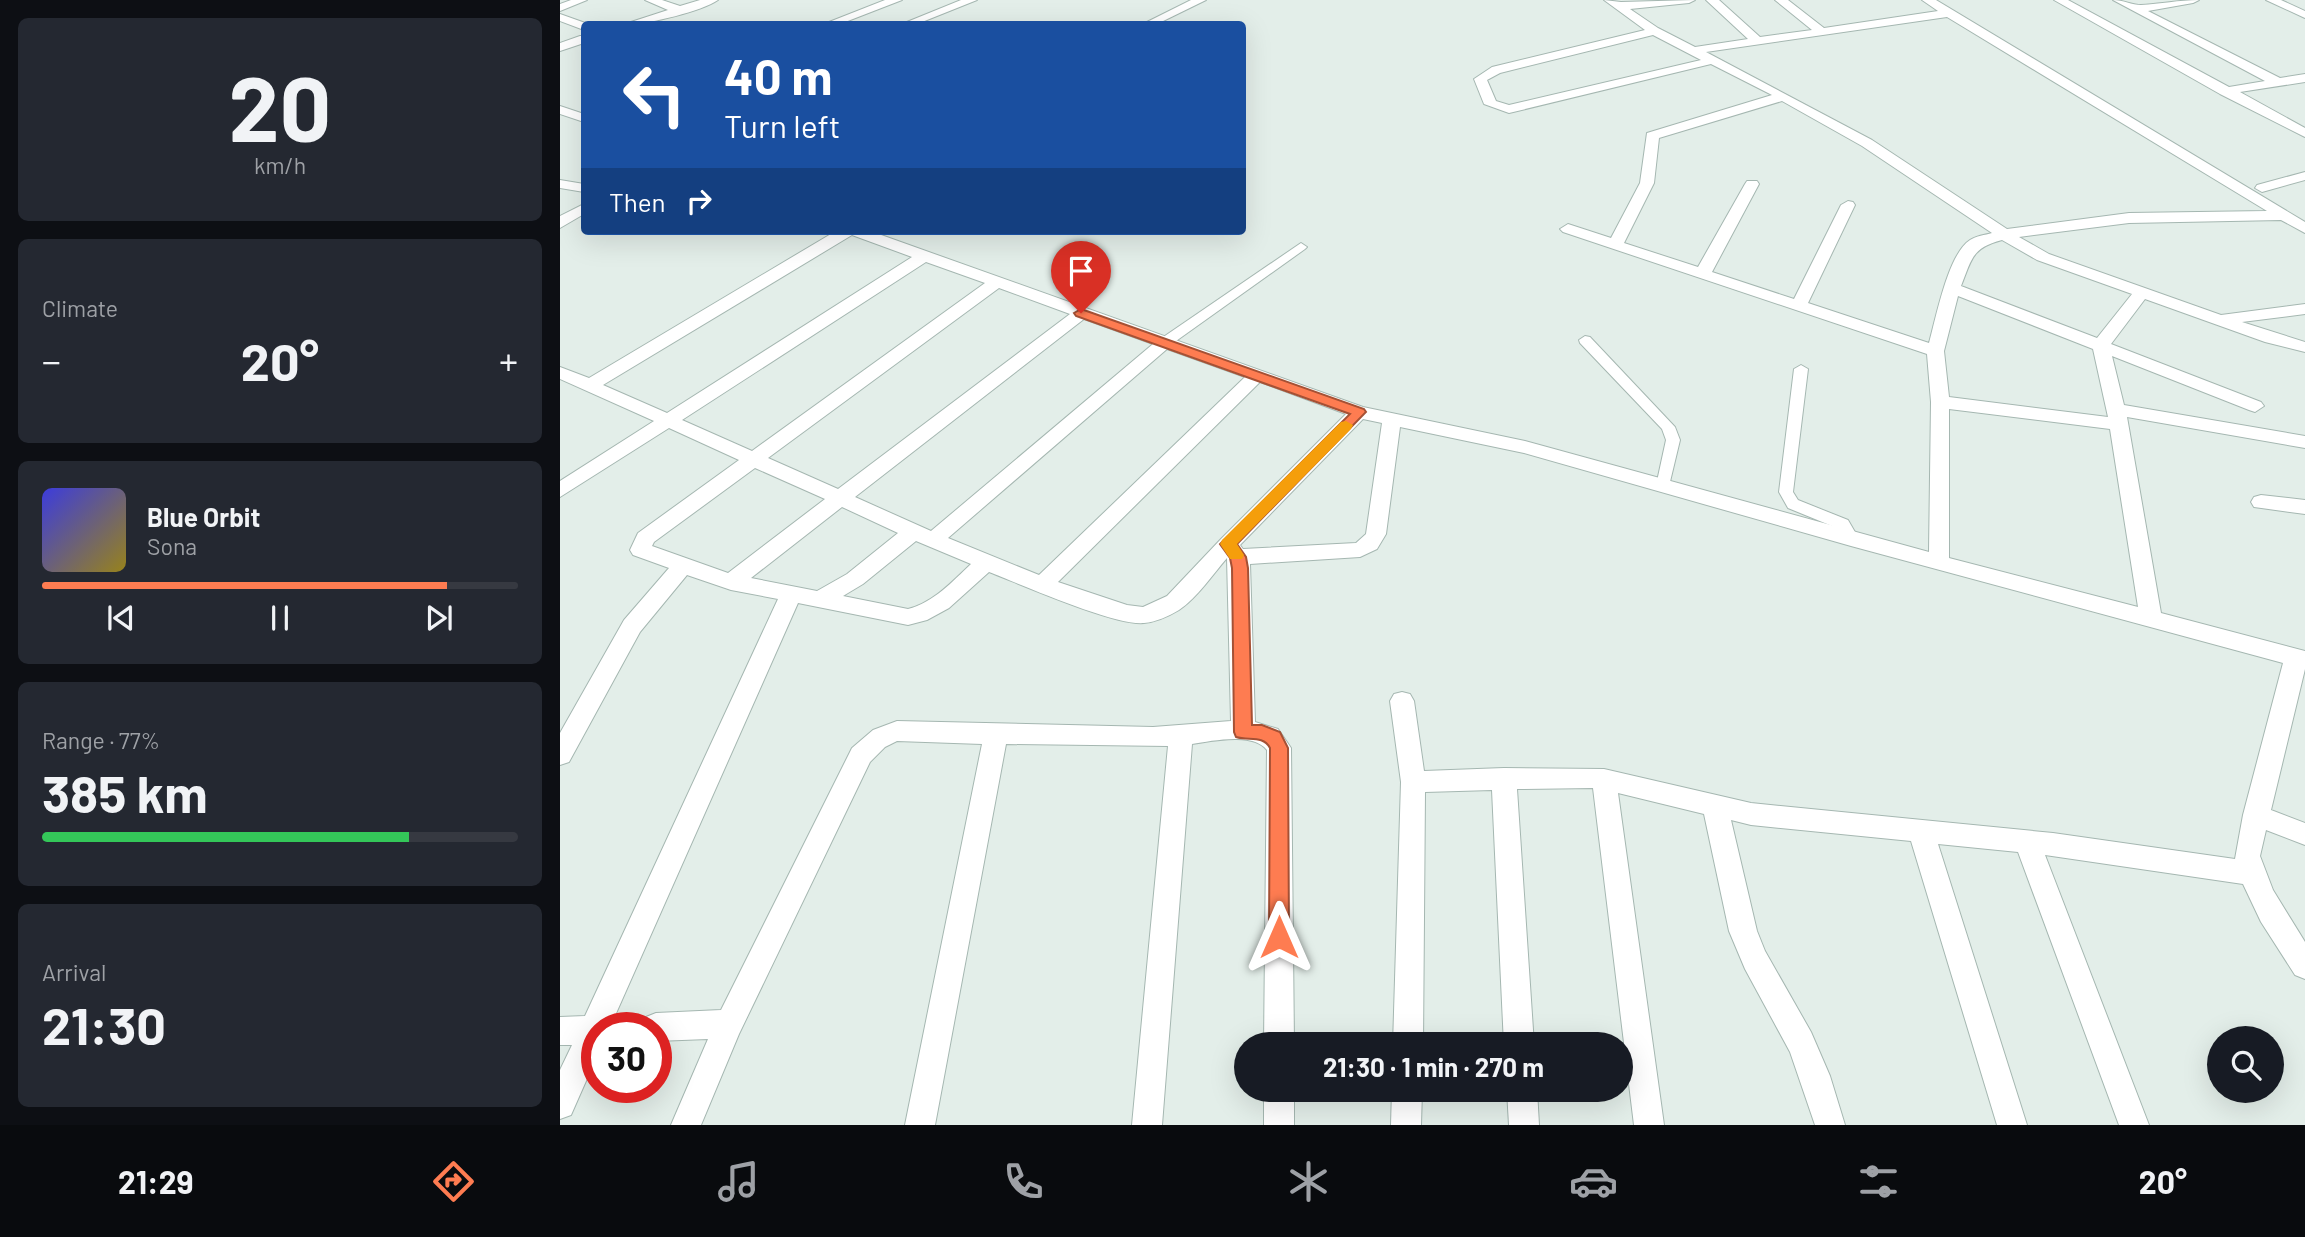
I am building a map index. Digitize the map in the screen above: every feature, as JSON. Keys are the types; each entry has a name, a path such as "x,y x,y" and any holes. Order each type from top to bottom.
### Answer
{"street":[{"path":"560,8 582,0"},
{"path":"651,0 682,11"},
{"path":"838,21 896,0"},
{"path":"916,21 971,0"},
{"path":"1155,21 1200,0"},
{"path":"1615,3 1689,0"},
{"path":"1712,0 1757,41"},
{"path":"1781,0 1821,31"},
{"path":"1928,0 1945,7 2305,214"},
{"path":"2060,0 2305,133"},
{"path":"2119,0 2277,82"},
{"path":"2136,9 2193,0"},
{"path":"2273,0 2305,15"},
{"path":"646,21 710,1"},
{"path":"1615,3 1654,31 1783,96 1867,143 2043,257 2305,347"},
{"path":"1690,51 1821,31 1945,7 2305,229"},
{"path":"930,16 946,21"},
{"path":"560,17 581,25"},
{"path":"1654,31 1496,70 1480,79 1491,104 1509,109 1710,61"},
{"path":"560,47 581,40"},
{"path":"2225,91 2305,78"},
{"path":"1616,244 1647,183 1649,142 1652,136 1783,96"},
{"path":"560,110 581,117"},
{"path":"2262,188 2305,176"},
{"path":"560,184 581,188"},
{"path":"1703,273 1752,184"},
{"path":"1799,305 1848,205"},
{"path":"560,223 581,210"},
{"path":"1938,562 1940,402 1935,351 1952,288 1968,250 1977,242 2005,234 2142,217 2236,218 2282,215"},
{"path":"1568,229 1935,351"},
{"path":"572,382 839,235"},
{"path":"867,235 1359,412 1525,447 1851,540 2300,659 2247,856 2250,873 2305,966"},
{"path":"560,491 924,256"},
{"path":"988,561 933,608 918,616 908,617 790,596 731,582 640,550 640,545 645,538 996,283"},
{"path":"1952,288 2255,406"},
{"path":"2142,292 2101,348 2117,417 2151,619"},
{"path":"2218,319 2305,309"},
{"path":"731,582 1081,313"},
{"path":"817,601 923,535 1164,344"},
{"path":"1042,584 1256,376"},
{"path":"572,382 1042,584 1126,613 1143,615 1159,611 1175,602 1233,551 1359,412"},
{"path":"1940,402 2117,417 2305,442"},
{"path":"1233,551 1360,550 1370,544 1376,534 1392,419"},
{"path":"2262,502 2305,507"},
{"path":"1233,551 1242,606 1243,732"},
{"path":"560,755 632,626 683,566"},
{"path":"603,1012 790,596"},
{"path":"1402,701 1413,782 1408,1032"},
{"path":"686,1125 729,1024 861,755 871,743 884,734 897,731 996,735 1181,736 1262,732 1273,737 1279,748 1279,1032"},
{"path":"920,1125 996,735"},
{"path":"1147,1125 1181,736"},
{"path":"1413,782 1504,778 1604,779 1751,814 2027,841 2250,873"},
{"path":"1504,778 1518,1032"},
{"path":"1604,779 1649,1125"},
{"path":"1715,805 1743,931 1755,960 1801,1042 1830,1125"},
{"path":"2256,815 2305,834"},
{"path":"1921,831 2012,1125"},
{"path":"2027,841 2134,1125"},
{"path":"672,1026 729,1024"},
{"path":"560,1031 581,1030"},
{"path":"560,1104 581,1060"},
{"path":"1279,1102 1279,1125"},
{"path":"1406,1125 1407,1102"},
{"path":"1523,1102 1524,1125"}],"lane":[{"path":"1164,344 1301,247"},
{"path":"1585,340 1668,427 1673,440 1663,486"},
{"path":"1801,369 1786,492 1793,504 1843,524 1851,540"}],"slow traffic":[{"path":"1236,555 1228,544 1346,425"}],"route":[{"path":"1081,313 1359,412 1228,544 1238,557 1240,568 1243,732 1262,732 1273,737 1279,748 1279,937"}]}
